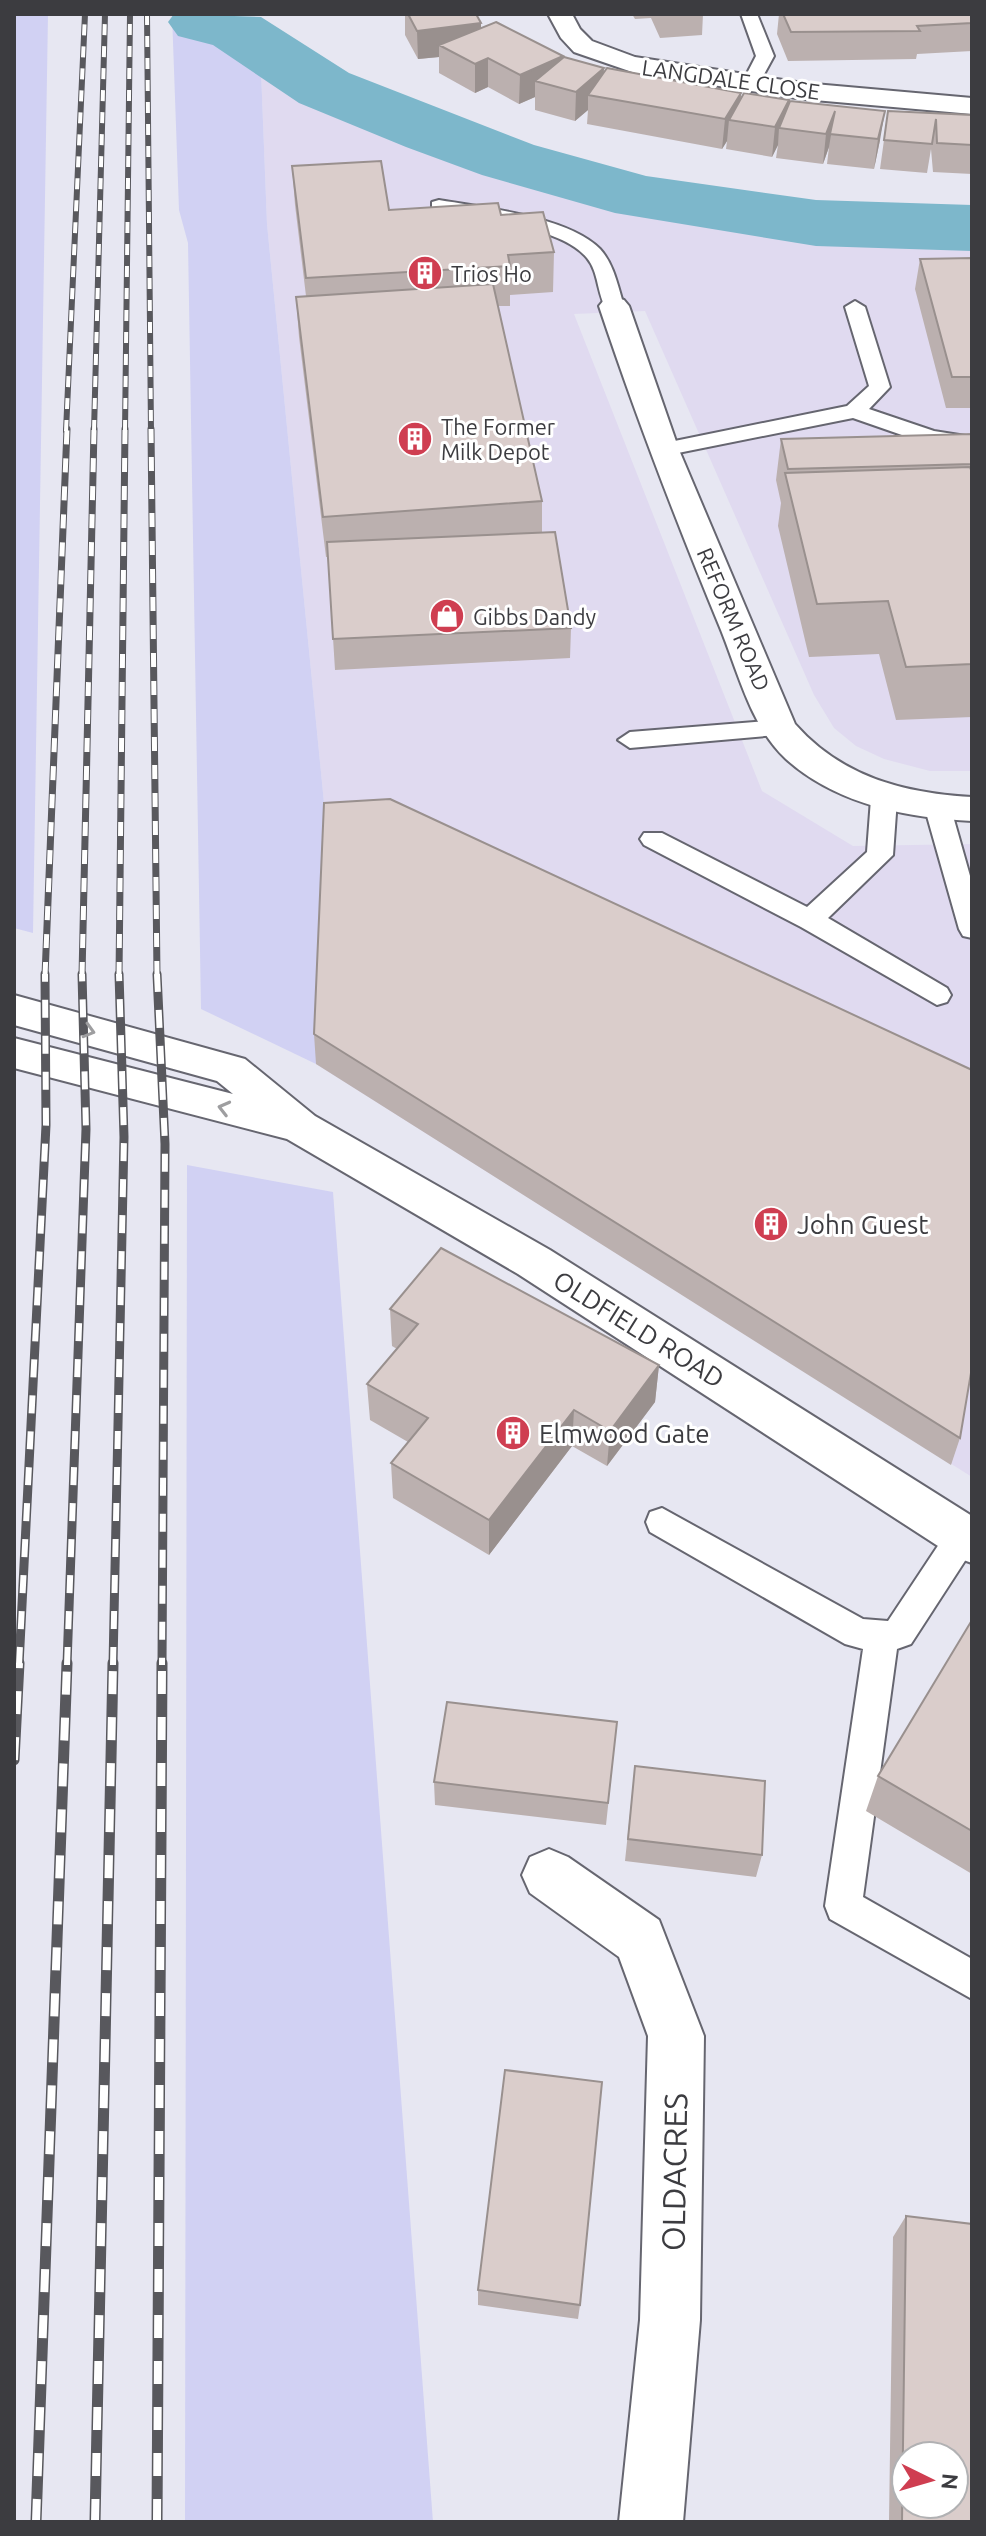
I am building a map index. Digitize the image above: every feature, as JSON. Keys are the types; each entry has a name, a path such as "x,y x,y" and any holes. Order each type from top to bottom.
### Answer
{"street":[{"name":"LANGDALE CLOSE","path":"560,14 569,35 593,53 639,66 750,85 923,95 972,106"},
{"name":"REFORM ROAD","path":"614,306 663,450 779,728 795,750 884,799 938,809 972,809"},
{"name":"OLDFIELD ROAD","path":"14,1010 231,1070 300,1127 534,1262 967,1539"},
{"name":"OLDFIELD ROAD","path":"14,1053 300,1127"},
{"name":"OLDACRES","path":"549,1875 640,1939 676,2036 670,2320 651,2522"}],"lane":[{"path":"749,14 765,56 750,85"},
{"path":"439,206 533,226 592,251 603,269 614,306"},
{"path":"854,411 880,387 855,307"},
{"path":"663,450 854,411 930,437 972,443"},
{"path":"630,740 779,728"},
{"path":"810,920 880,855 884,799"},
{"path":"938,809 972,929"},
{"path":"653,839 810,920 937,995"},
{"path":"662,1522 857,1633 882,1638 899,1633 967,1539"},
{"path":"882,1638 843,1906 972,1980"}],"shaded area":[{"path":"14,14 48,14 33,933 14,928"},
{"path":"172,14 226,14 261,71 267,224 326,823 316,1064 201,1009 188,243 179,210"},
{"path":"261,71 284,76 386,134 514,179 593,199 765,231 866,241 972,244 972,771 930,771 884,759 856,746 834,728 814,695 645,311 574,314 762,791 853,846 972,844 972,1477 316,1064 326,823 267,224"},
{"path":"187,1165 333,1192 433,2522 185,2522"}],"building":[{"path":"408,14 476,14 481,23 417,31"},
{"path":"783,14 972,14 972,23 917,26 920,31 791,32"},
{"path":"496,22 563,56 520,75 488,58 475,64 439,45"},
{"path":"564,57 604,68 576,92 535,81"},
{"path":"607,68 741,93 725,119 588,95"},
{"path":"744,93 789,100 775,127 729,120"},
{"path":"790,101 885,111 878,139 830,134 835,111 826,134 779,128"},
{"path":"888,111 972,115 972,145 937,143 936,119 932,144 884,140"},
{"path":"381,161 389,210 498,203 501,215 543,212 554,252 508,255 510,266 306,278 292,166"},
{"path":"972,258 972,377 952,377 920,259"},
{"name":"The Former Milk Depot","path":"493,284 542,501 323,517 296,297"},
{"path":"972,434 972,464 788,469 781,439"},
{"path":"970,467 972,664 906,667 888,601 817,604 785,473"},
{"name":"Gibbs Dandy","path":"555,532 571,628 333,639 327,542"},
{"name":"John Guest","path":"390,799 972,1070 972,1367 960,1438 314,1034 324,803"},
{"name":"Elmwood Gate","path":"441,1248 659,1365 610,1431 574,1410 489,1520 391,1463 428,1418 367,1384 418,1324 390,1309"},
{"path":"972,1620 972,1831 878,1776"},
{"path":"447,1702 617,1722 608,1803 434,1782"},
{"path":"635,1766 765,1781 762,1855 628,1839"},
{"path":"505,2070 602,2082 580,2305 478,2290"},
{"path":"906,2216 972,2224 972,2522 902,2522 970,2520 970,2440 903,2440"}],"waterway":[{"path":"202,22 237,31 324,88 431,132 508,160 641,197 816,223 972,228"}],"railway":[{"path":"66,431 85,14"},
{"path":"94,431 105,14"},
{"path":"125,431 130,14"},
{"path":"147,14 151,431"},
{"path":"45,976 67,429"},
{"path":"82,975 94,429"},
{"path":"119,975 125,429"},
{"path":"151,429 157,976"},
{"path":"157,974 165,1144 162,1665"},
{"path":"67,1665 86,1129 82,975"},
{"path":"113,1665 124,1137 119,975"},
{"path":"19,1665 46,1125 45,976"},
{"path":"14,1760 19,1663"},
{"path":"36,2522 67,1663"},
{"path":"95,2522 113,1663"},
{"path":"157,2522 162,1663"}],"place":[{"name":"Trios Ho","path":"425,273"},
{"name":"The Former Milk Depot","path":"415,439"},
{"name":"Gibbs Dandy","path":"447,616"},
{"name":"John Guest","path":"771,1224"},
{"name":"Elmwood Gate","path":"513,1433"}]}
